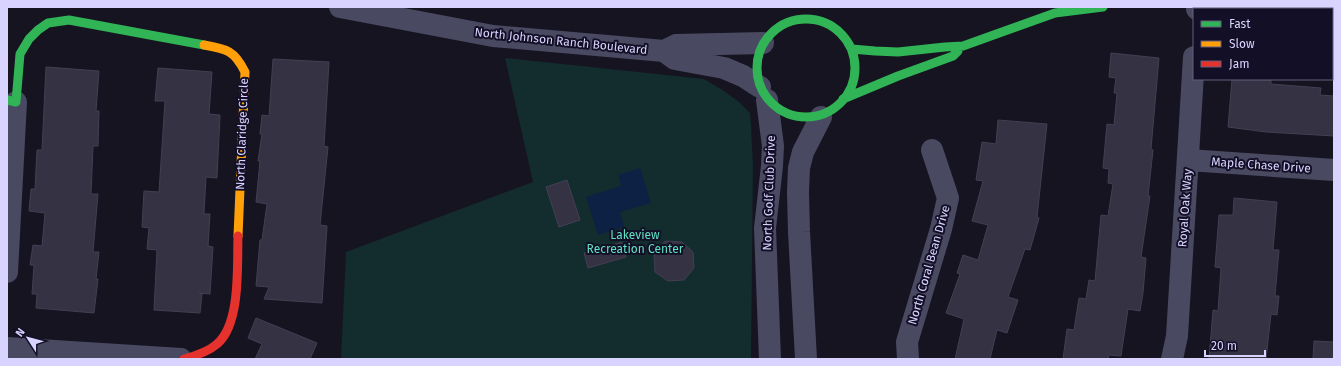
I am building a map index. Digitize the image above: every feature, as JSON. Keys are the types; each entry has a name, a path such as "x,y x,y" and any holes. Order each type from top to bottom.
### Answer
{"street":[{"name":"North Johnson Ranch Boulevard","path":"340,7 493,36 664,51 675,59 724,68 743,76 764,93"},
{"path":"852,49 871,52 897,52 948,45 963,46 1055,13 1103,7"},
{"path":"1290,7 1304,8"},
{"path":"787,21 802,19 816,20 827,24 837,30 852,49 855,62 854,75 850,88 843,99 834,108 821,117 809,119 800,118 789,115 778,109 764,93 756,73 757,58 763,43 773,30 787,21 793,12"},
{"path":"834,15 837,30"},
{"name":"North Claridge Circle","path":"7,348 182,359 200,354 218,343 229,326 234,308 245,72 239,60 225,49 69,20 48,23 29,39 20,54 11,101"},
{"name":"North Johnson Ranch Boulevard","path":"664,51 676,45 763,43"},
{"path":"843,99 898,76 953,56 963,46"},
{"name":"Royal Oak Way","path":"1172,359 1177,336 1193,74"},
{"name":"North Golf Club Drive","path":"764,93 773,146 765,228 770,359"},
{"path":"7,272 11,101"},
{"path":"806,359 799,232 798,176 803,152 821,117"},
{"name":"North Coral Bean Drive","path":"908,359 907,342 941,229 948,198 932,150"},
{"name":"Maple Chase Drive","path":"1188,160 1334,170"}],"green space":[{"name":"Lakeview Recreation Center","path":"505,58 704,79 739,102 750,113 753,166 751,359 341,359 346,252 533,182"}],"water":[{"path":"640,168 651,203 620,212 624,227 598,235 586,197 621,186 618,175"}],"building":[{"path":"1111,53 1159,58 1151,149 1153,150 1148,196 1150,196 1141,257 1146,258 1143,293 1140,311 1128,309 1121,356 1109,355 1108,359 1063,359 1067,329 1074,330 1079,298 1086,299 1089,280 1095,281 1101,215 1108,216 1113,184 1108,183 1109,169 1103,168 1107,124 1114,125 1117,93 1114,93 1116,78 1109,77"},
{"path":"273,59 329,62 324,146 328,147 320,225 327,226 322,303 264,299 269,287 256,286 260,240 262,240 267,204 256,202 260,161 258,161 262,134 260,134 262,115 269,116"},
{"path":"46,67 99,71 96,111 99,111 98,146 93,146 91,194 98,194 93,252 99,252 96,279 98,279 94,313 36,308 37,294 32,294 34,265 30,265 33,245 42,246 45,213 29,211 31,189 35,189 37,150 42,150"},
{"path":"158,68 212,72 209,114 220,115 217,178 206,177 204,214 210,214 208,246 213,247 210,294 199,293 202,294 200,313 154,310 157,250 147,249 149,228 142,227 144,191 159,192 165,101 155,101"},
{"path":"1232,80 1271,80 1271,84 1321,88 1320,95 1334,96 1334,136 1266,132 1228,127"},
{"path":"998,120 1047,124 1037,217 1039,218 1030,250 1025,249 1008,297 1018,300 1007,333 997,330 990,359 955,359 964,319 946,313 960,274 957,273 963,255 978,260 988,225 972,221 983,181 976,180 982,142 996,144"},
{"path":"567,180 580,220 559,227 546,187"},
{"path":"1234,198 1277,202 1273,250 1279,250 1275,296 1279,296 1277,315 1271,314 1266,359 1209,359 1213,310 1218,311 1221,268 1215,267 1219,215 1233,215"},
{"path":"665,241 682,242 693,252 694,268 684,280 668,281 655,272 654,254"},
{"path":"622,242 626,257 588,268 584,253"},
{"path":"256,318 317,343 310,359 255,359 262,344 248,338"},
{"path":"1314,341 1334,342 1334,359 1313,359"}],"traffic: fast":[{"path":"852,49 898,52 963,46 1055,13 1103,7"},
{"path":"806,19 825,23 841,33 851,49 855,68 851,87 841,103 825,113 806,117 787,113 771,103 761,87 757,68 761,49 771,33 787,23 806,19"},
{"path":"7,100 16,102 20,54 29,39 48,23 69,20 204,45"},
{"path":"843,99 898,76 953,56 958,51"}],"traffic: slow":[{"path":"1290,7 1304,8"},
{"path":"204,45 229,52 237,59 245,72 238,236"}],"traffic: jam":[{"path":"184,359 210,349 225,335 234,309 237,278 238,236"}]}
